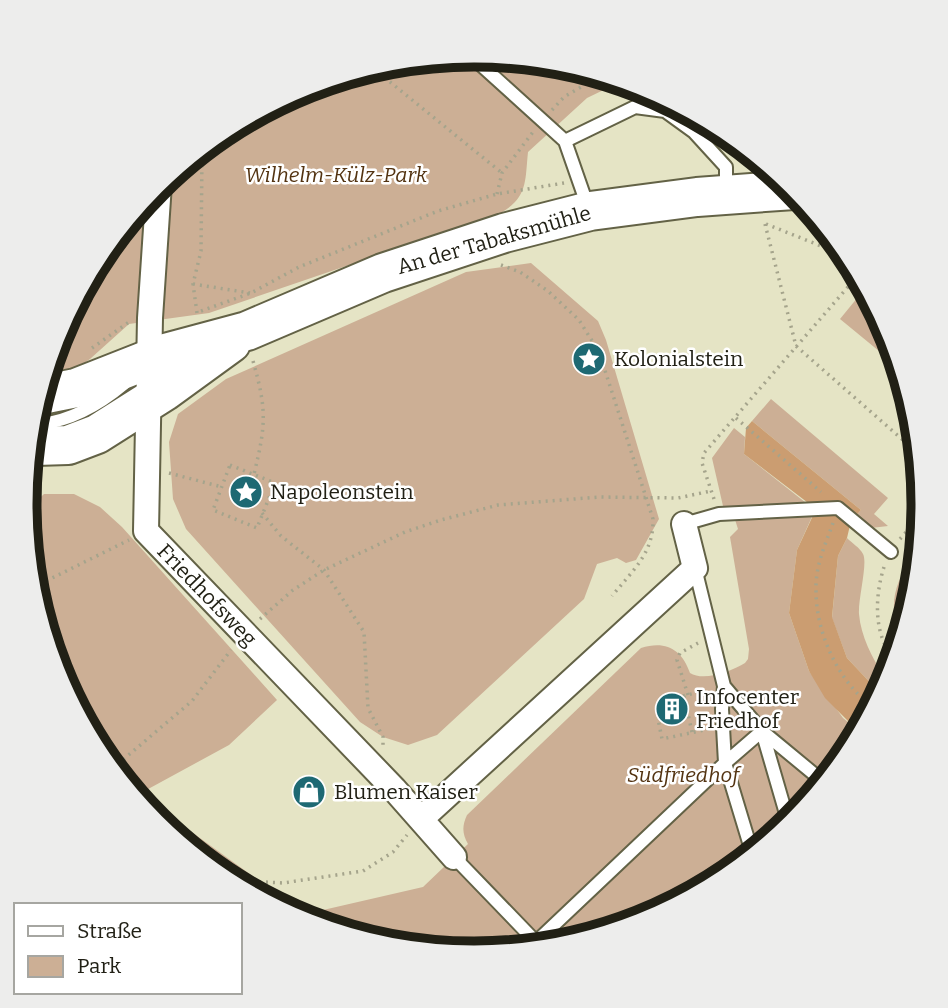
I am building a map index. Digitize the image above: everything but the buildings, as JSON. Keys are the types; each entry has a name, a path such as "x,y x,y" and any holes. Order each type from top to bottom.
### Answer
{"main road":[{"name":"An der Tabaksmühle","path":"40,446 57,447 82,441 150,400 250,346 318,299 426,257 590,211 761,200"},
{"name":"An der Tabaksmühle","path":"49,403 82,385 150,358 250,346"}],"street":[{"name":"Friedhofsweg","path":"158,203 150,318 146,531 378,773 454,858"},
{"path":"421,819 695,568 684,524"}],"lane":[{"path":"484,67 565,141 590,211"},
{"path":"565,141 635,107 664,111"},
{"path":"674,116 698,129 726,167 761,200"},
{"path":"684,524 719,514 838,508 891,552"},
{"path":"695,568 724,686 722,709 725,763 749,843"},
{"path":"724,686 762,731 816,776"},
{"path":"541,936 762,731"},
{"path":"762,731 785,811"},
{"name":"Friedhofsweg","path":"454,858 533,938"}],"path":[{"path":"383,76 502,173"},
{"path":"202,162 201,251 193,284 197,313 251,293 299,267 438,211 496,194"},
{"path":"761,200 826,245"},
{"path":"761,200 798,347 907,444"},
{"path":"494,263 520,272 548,291 579,320 599,352 653,519 649,549 612,596"},
{"path":"719,514 702,463 704,453 852,283"},
{"path":"193,284 251,293"},
{"path":"92,349 132,320"},
{"path":"250,346 263,398 264,428 254,474"},
{"path":"736,418 838,508 819,560 816,590 820,623 836,665 865,699"},
{"path":"230,465 275,483 257,528 213,510 222,486 230,465"},
{"path":"146,467 222,486"},
{"path":"121,762 192,701 244,633 293,590 324,570 405,532 498,505 600,497 678,498 711,491"},
{"path":"262,513 281,536 324,570 364,632 368,708 383,737 378,773"},
{"path":"886,650 879,626 878,594 883,569 891,552 910,529"},
{"path":"44,582 146,531"},
{"path":"692,732 677,660 680,653 712,635"},
{"path":"685,696 724,686"},
{"path":"661,718 658,719 662,738 724,726"},
{"path":"252,881 282,883 362,871 393,852 421,819"}],"green space":[{"name":"Wilhelm-Külz-Park","path":"474,67 531,70 608,88 587,98 528,152 521,194 501,213 209,313 129,324 70,373 56,377 70,337 95,285 127,238 186,175 255,125 333,90 417,70"},
{"path":"531,263 598,321 659,519 636,560 626,563 617,558 597,564 584,599 437,735 408,745 383,737 360,722 186,529 173,499 169,442 178,414 226,379 466,272"},
{"path":"858,297 885,356 840,319"},
{"path":"771,399 888,498 874,514 888,526 871,528 851,521 861,510 752,421"},
{"name":"Südfriedhof","path":"734,428 745,437 744,454 815,510 797,550 789,613 809,671 843,718 852,725 803,792 762,833 693,883 615,918 559,933 503,940 417,938 361,926 316,912 423,887 468,844 463,830 467,815 641,648 658,645 672,648 682,658 690,673 696,675 718,674 745,663 749,649 730,537 738,529 731,507 723,506 712,458"},
{"path":"44,494 74,494 100,507 122,527 277,700 229,745 144,791 95,723 60,645 40,561 37,500"},
{"path":"847,538 863,554 864,573 859,614 862,631 879,668 872,684 847,658 832,618 838,556"},
{"path":"907,567 895,621 895,593"},
{"path":"164,812 279,895 231,868"}],"shaded area":[{"path":"752,421 861,510 851,521 847,538 838,556 832,617 847,658 872,684 852,725 825,698 809,671 789,613 797,550 816,509 744,454 746,428"}],"place":[{"name":"Kolonialstein","path":"589,359"},
{"name":"Napoleonstein","path":"246,492"},
{"name":"Infocenter Friedhof","path":"672,709"},
{"name":"Blumen Kaiser","path":"309,792"}]}
